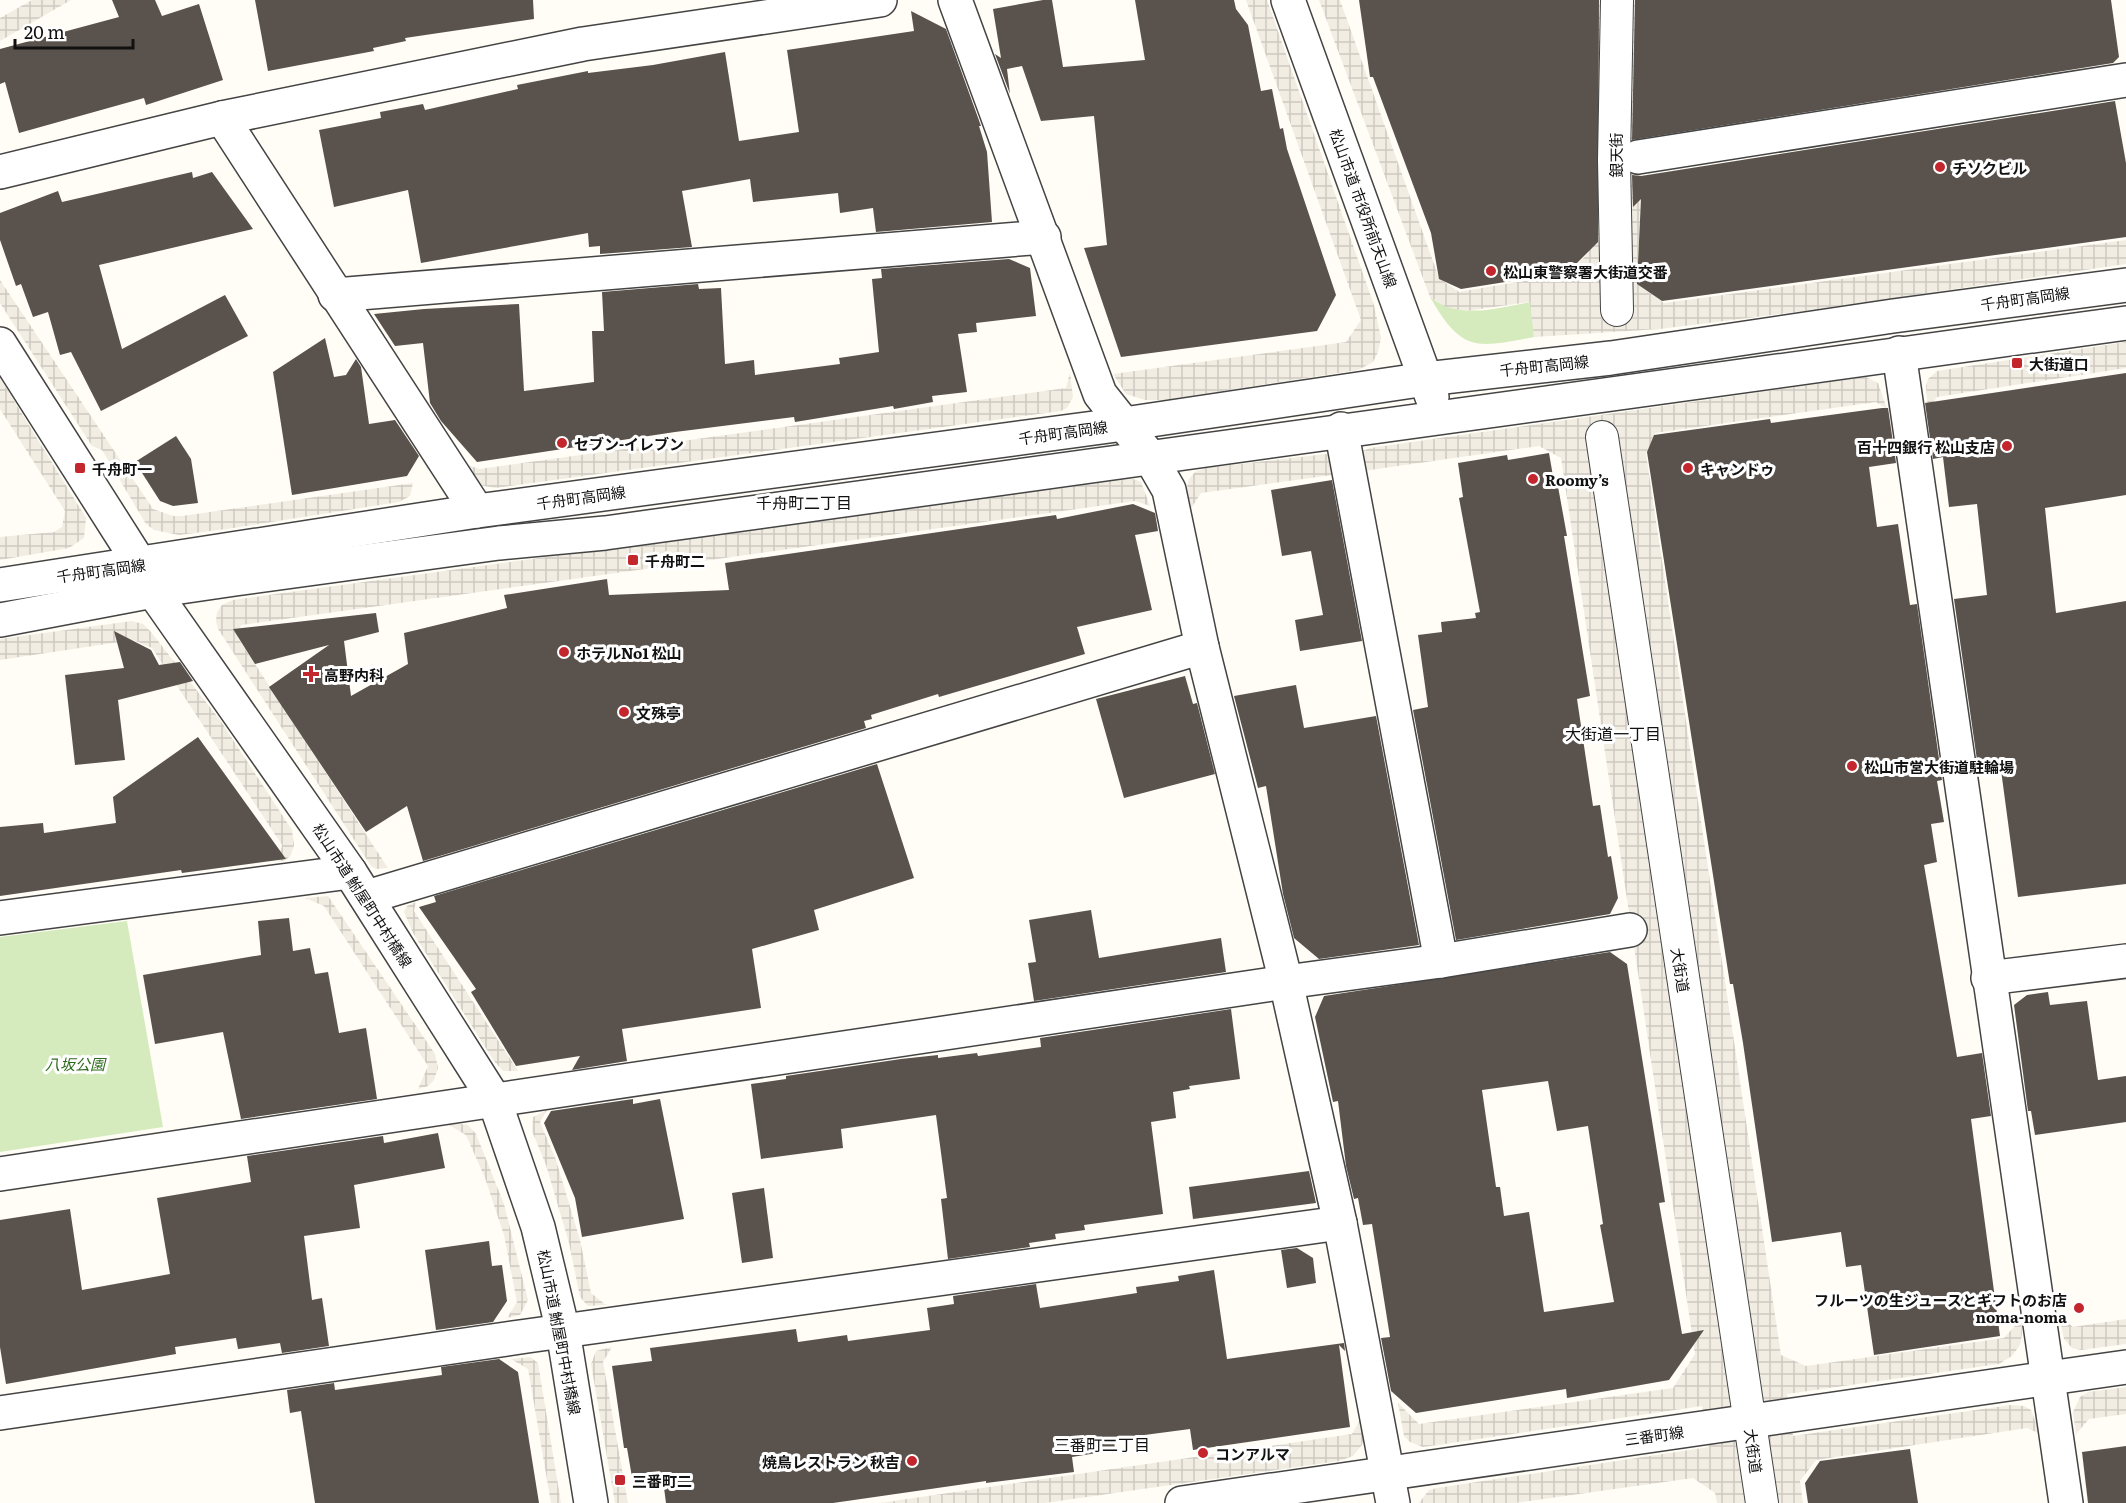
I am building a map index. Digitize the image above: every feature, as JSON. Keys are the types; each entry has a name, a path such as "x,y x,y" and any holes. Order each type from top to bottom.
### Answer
{"street":[{"path":"0,172 222,118 583,44 880,0"},
{"path":"955,0 1100,394 1150,457 1169,490 1202,647 1286,982 1340,1223 1391,1487"},
{"name":"松山市道 市役所前天山線","path":"1288,0 1439,416"},
{"name":"銀天街","path":"1617,0 1626,158 1617,310"},
{"path":"1626,158 2126,80"},
{"path":"222,118 335,295 499,543"},
{"path":"335,295 1044,237"},
{"name":"千舟町高岡線","path":"0,620 146,577 477,511 1124,424 1335,391 1611,358 1893,316 2126,285"},
{"path":"1893,316 2066,1503"},
{"name":"千舟町高岡線","path":"0,585 146,577 605,533 1341,429 1606,396 2126,323"},
{"name":"松山市道 鮒屋町中村橋線","path":"0,345 146,577 358,884 494,1099 538,1227 563,1331 591,1503"},
{"path":"1335,391 1441,961"},
{"name":"大街道","path":"1602,437 1761,1503"},
{"path":"0,918 358,884 1202,647"},
{"path":"0,1174 494,1099 1441,961 1674,923"},
{"path":"1988,978 2126,961"},
{"path":"0,1413 563,1331 1340,1223"},
{"name":"三番町線","path":"1182,1503 1391,1487 1749,1421 2126,1367"}],"green space":[{"path":"1430,297 1442,304 1466,310 1492,309 1531,302 1534,337 1498,343 1472,342 1452,328"},
{"name":"八坂公園","path":"127,921 163,1127 0,1152 0,937"}],"shaded area":[{"path":"32,0 71,0 0,41 0,18"},
{"path":"1246,0 1267,0 1374,305 1381,338 1378,352 1373,362 1358,370 1164,400 1145,400 1126,394 1113,374 1346,342 1361,320"},
{"path":"1319,0 1340,0 1439,278 1459,292 1569,273 1589,252 1588,0 1639,0 1634,136 1642,179 1637,284 1664,303 2126,240 2126,264 1797,312 1660,329 1534,337 1530,302 1466,311 1446,307 1430,297"},
{"path":"0,280 153,509 173,516 182,516 413,483 410,496 399,502 227,529 179,535 154,530 146,524 102,450 92,446 0,303"},
{"path":"2126,342 2126,368 1937,397 1928,410 1926,386 1928,379 1937,371"},
{"path":"1070,372 1073,397 1067,408 1061,411 495,488 479,485 463,463 479,469 1066,388"},
{"path":"1866,377 1878,383 1887,409 1876,402 1655,433 1646,454 1781,1355 1806,1366 2004,1338 2021,1319 2022,1334 2020,1345 2012,1356 1999,1364 1787,1394 1793,1436 2011,1405 2024,1406 2031,1410 2040,1434 2027,1428 1816,1460 1800,1481 1803,1503 1717,1503 1715,1493 1693,1478 1515,1503 1419,1503 1429,1490 1437,1488 1709,1447 1702,1406 1423,1447 1410,1442 1404,1436 1398,1403 1419,1424 1673,1388 1695,1354 1561,458 1539,446 1356,472 1360,452 1370,448"},
{"path":"0,378 86,518 84,538 69,548 0,560 0,537 54,532 62,527 65,511 0,409"},
{"path":"1326,454 1333,457 1340,474 1201,493 1190,510 1187,487 1189,479 1195,472 1205,468"},
{"path":"1128,477 1141,482 1150,506 1135,501 241,625 238,638 388,868 376,869 371,866 218,629 216,621 217,612 222,605 233,600"},
{"path":"132,621 143,624 151,632 220,720 292,830 294,845 291,855 286,860 278,862 282,845 152,648 133,640 0,660 0,639"},
{"path":"328,896 435,1054 438,1068 434,1080 428,1086 418,1089 428,1066 324,906 305,898"},
{"path":"416,902 414,911 518,1071 503,1071 494,1061 413,933 404,912 407,906"},
{"path":"547,1110 540,1122 556,1160 580,1240 591,1293 606,1305 588,1306 580,1297 569,1243 546,1165 532,1131 533,1117"},
{"path":"455,1123 468,1125 476,1134 504,1204 528,1300 520,1315 507,1318 517,1302 504,1235 485,1178 466,1135 449,1125"},
{"path":"2059,1316 2073,1327 2126,1319 2126,1344 2081,1350 2072,1348 2064,1339"},
{"path":"612,1347 603,1362 628,1503 615,1503 591,1364 596,1351"},
{"path":"530,1357 538,1363 561,1503 551,1503 528,1369 511,1359"},
{"path":"2126,1387 2126,1414 2089,1419 2076,1434 2073,1412 2080,1397 2088,1392"},
{"path":"1362,1416 1365,1434 1362,1445 1353,1456 1339,1461 1045,1503 880,1503 1352,1434"}],"building":[{"path":"112,0 155,0 162,16 199,4 223,80 146,105 144,98 19,133 5,82 0,84 0,49 119,17"},
{"path":"255,0 533,0 534,19 405,38 406,41 373,48 374,51 268,71"},
{"path":"1052,0 1063,67 1145,60 1135,0 1234,0 1236,9 1248,25 1261,91 1272,89 1280,129 1283,128 1287,149 1336,295 1317,331 1121,357 1084,248 1107,245 1094,116 1041,121 1022,66 1007,69 1010,94 995,54 1001,58 993,9"},
{"path":"1359,0 1599,0 1598,242 1568,272 1461,289 1439,279 1431,233 1373,77 1370,77"},
{"path":"1635,0 2111,0 2119,57 2113,63 1632,140"},
{"path":"911,11 946,29 981,126 979,126 987,152 992,222 876,232 873,208 840,213 838,193 753,202 750,179 682,191 692,247 600,254 600,246 589,247 588,233 421,263 408,190 334,207 319,130 381,118 380,112 423,104 425,110 518,89 517,85 588,71 588,73 653,65 725,52 739,141 799,132 787,50 914,31"},
{"path":"2115,101 2126,163 2126,237 1662,301 1637,284 1641,199 1633,207 1632,175 1641,176"},
{"path":"192,172 193,178 212,172 253,229 99,265 122,349 225,295 248,336 101,411 71,352 60,355 48,312 33,317 21,284 16,286 0,240 0,213 58,191 62,202"},
{"path":"1009,259 1030,268 1036,316 976,323 977,332 958,334 967,392 932,396 933,402 894,409 893,406 795,422 794,417 675,432 477,462 441,421 430,403 423,343 395,346 374,314 519,304 524,391 594,382 592,331 604,331 602,292 698,284 699,289 721,288 725,364 754,360 755,375 840,364 839,358 879,352 872,279 882,278 881,269"},
{"path":"325,338 334,377 346,375 356,359 361,367 369,424 395,420 419,456 407,476 292,495 273,372"},
{"path":"2126,373 2126,495 2045,508 2056,613 2126,601 2126,884 2018,897 2001,770 1979,774 1954,599 1987,595 1977,504 1949,507 1943,457 1933,459 1925,403"},
{"path":"1888,408 1896,463 1869,467 1877,527 1898,524 1910,605 1917,604 1942,780 1937,781 1944,822 1931,824 1937,862 1924,865 1957,1057 1982,1053 1991,1116 1971,1119 2000,1336 1874,1355 1861,1265 1846,1267 1841,1232 1772,1242 1743,1043 1733,984 1730,984 1647,452 1654,435 1770,419 1771,423"},
{"path":"176,436 191,459 198,503 173,506 160,501 135,462"},
{"path":"1549,453 1554,482 1557,481 1567,536 1564,536 1590,696 1577,699 1593,806 1600,805 1608,857 1611,856 1618,898 1610,914 1456,940 1413,710 1428,707 1418,635 1442,632 1441,622 1476,618 1475,613 1480,612 1459,498 1463,497 1458,463 1507,455 1508,460"},
{"path":"1332,480 1362,641 1300,651 1295,620 1323,615 1311,551 1282,556 1271,490"},
{"path":"1133,504 1155,513 1158,531 1135,535 1152,610 1077,627 1085,654 939,697 938,694 871,715 872,719 864,721 866,728 423,861 407,806 366,832 269,687 329,645 255,664 233,629 376,613 379,632 344,641 351,696 408,664 404,633 507,608 504,595 607,579 609,595 729,590 725,563 1056,515 1057,519"},
{"path":"114,631 151,650 159,665 180,662 193,681 118,700 125,760 75,765 65,675 124,668"},
{"path":"1185,676 1193,704 1197,703 1215,774 1124,798 1096,699"},
{"path":"1296,685 1304,728 1376,716 1419,945 1319,959 1294,938 1283,894 1266,786 1258,788 1234,696"},
{"path":"198,737 286,859 182,873 181,870 0,896 0,827 43,823 44,833 116,823 113,797"},
{"path":"877,764 914,878 814,910 819,930 752,949 761,1008 622,1029 627,1061 572,1070 580,1056 516,1066 471,992 476,989 419,907 436,902 434,896"},
{"path":"1091,910 1099,958 1221,938 1226,972 1034,1001 1028,963 1036,962 1029,920"},
{"path":"289,918 293,951 310,948 315,974 328,972 339,1033 366,1028 377,1099 241,1119 223,1032 155,1044 143,975 261,955 258,921"},
{"path":"1610,952 1627,964 1665,1202 1659,1203 1682,1334 1704,1330 1669,1380 1567,1398 1566,1389 1416,1413 1391,1391 1381,1338 1390,1337 1372,1224 1363,1225 1358,1198 1354,1199 1346,1166 1338,1101 1333,1102 1315,1017 1324,996","holes":["1548,1081 1557,1131 1588,1126 1603,1224 1600,1225 1614,1302 1544,1312 1529,1212 1504,1216 1500,1187 1496,1187 1482,1090"]},
{"path":"2048,992 2050,1005 2087,1001 2098,1080 2126,1076 2126,1122 2035,1135 2031,1111 2028,1111 2014,1005 2027,995"},
{"path":"1231,1009 1240,1079 1189,1086 1190,1089 1173,1092 1176,1118 1151,1122 1163,1214 1084,1225 1085,1230 1055,1234 1056,1239 1029,1243 1030,1247 948,1259 941,1199 947,1198 936,1115 841,1129 843,1148 761,1159 751,1084 786,1079 786,1076 901,1059 938,1055 938,1058 977,1053 978,1056 1041,1047 1040,1038"},
{"path":"633,1099 633,1104 660,1099 684,1219 582,1237 575,1198 544,1123 551,1111"},
{"path":"438,1133 445,1168 354,1185 360,1228 304,1236 312,1300 322,1298 329,1346 282,1353 280,1343 238,1349 236,1338 175,1347 176,1354 6,1384 0,1347 0,1220 70,1209 82,1290 170,1274 157,1198 251,1182 247,1156 383,1136 384,1143"},
{"path":"1309,1171 1316,1203 1193,1219 1189,1187"},
{"path":"764,1188 773,1258 742,1263 732,1193"},
{"path":"489,1241 492,1266 502,1265 507,1301 493,1322 436,1330 425,1250"},
{"path":"1297,1248 1313,1258 1316,1283 1287,1288 1281,1250"},
{"path":"1214,1270 1227,1359 1344,1343 1345,1351 1339,1345 1350,1427 1193,1450 1190,1429 1114,1439 1115,1450 1072,1457 1074,1472 986,1483 986,1481 833,1503 666,1503 663,1480 633,1483 627,1448 624,1448 612,1366 652,1361 650,1348 796,1329 798,1342 847,1335 848,1341 930,1330 927,1308 954,1304 953,1296 1036,1284 1040,1308 1137,1293 1136,1287 1179,1281 1178,1276"},
{"path":"499,1359 518,1372 539,1503 315,1503 301,1411 290,1413 287,1390 334,1383 335,1390 442,1375 441,1367"},
{"path":"2126,1446 2126,1503 2088,1503 2082,1452"},
{"path":"1910,1449 1918,1503 1808,1503 1805,1483 1820,1461"}],"place":[{"name":"チソクビル","path":"1940,167"},
{"name":"松山東警察署大街道交番","path":"1491,271"},
{"name":"大街道口","path":"2017,363"},
{"name":"セブン-イレブン","path":"562,443"},
{"name":"百十四銀行 松山支店","path":"2007,446"},
{"name":"千舟町一","path":"80,468"},
{"name":"キャンドゥ","path":"1688,468"},
{"name":"Roomy’s","path":"1533,479"},
{"name":"千舟町二","path":"633,560"},
{"name":"ホテルNo1 松山","path":"564,652"},
{"name":"高野内科","path":"311,674"},
{"name":"文殊亭","path":"624,712"},
{"name":"松山市営大街道駐輪場","path":"1852,766"},
{"name":"フルーツの生ジュースとギフトのお店 noma-noma","path":"2079,1308"},
{"name":"コンアルマ","path":"1203,1453"},
{"name":"焼鳥レストラン 秋吉","path":"912,1461"},
{"name":"三番町二","path":"620,1480"}],"district":[{"name":"千舟町二丁目","path":"804,502"},
{"name":"大街道一丁目","path":"1613,733"},
{"name":"三番町二丁目","path":"1102,1444"}]}
